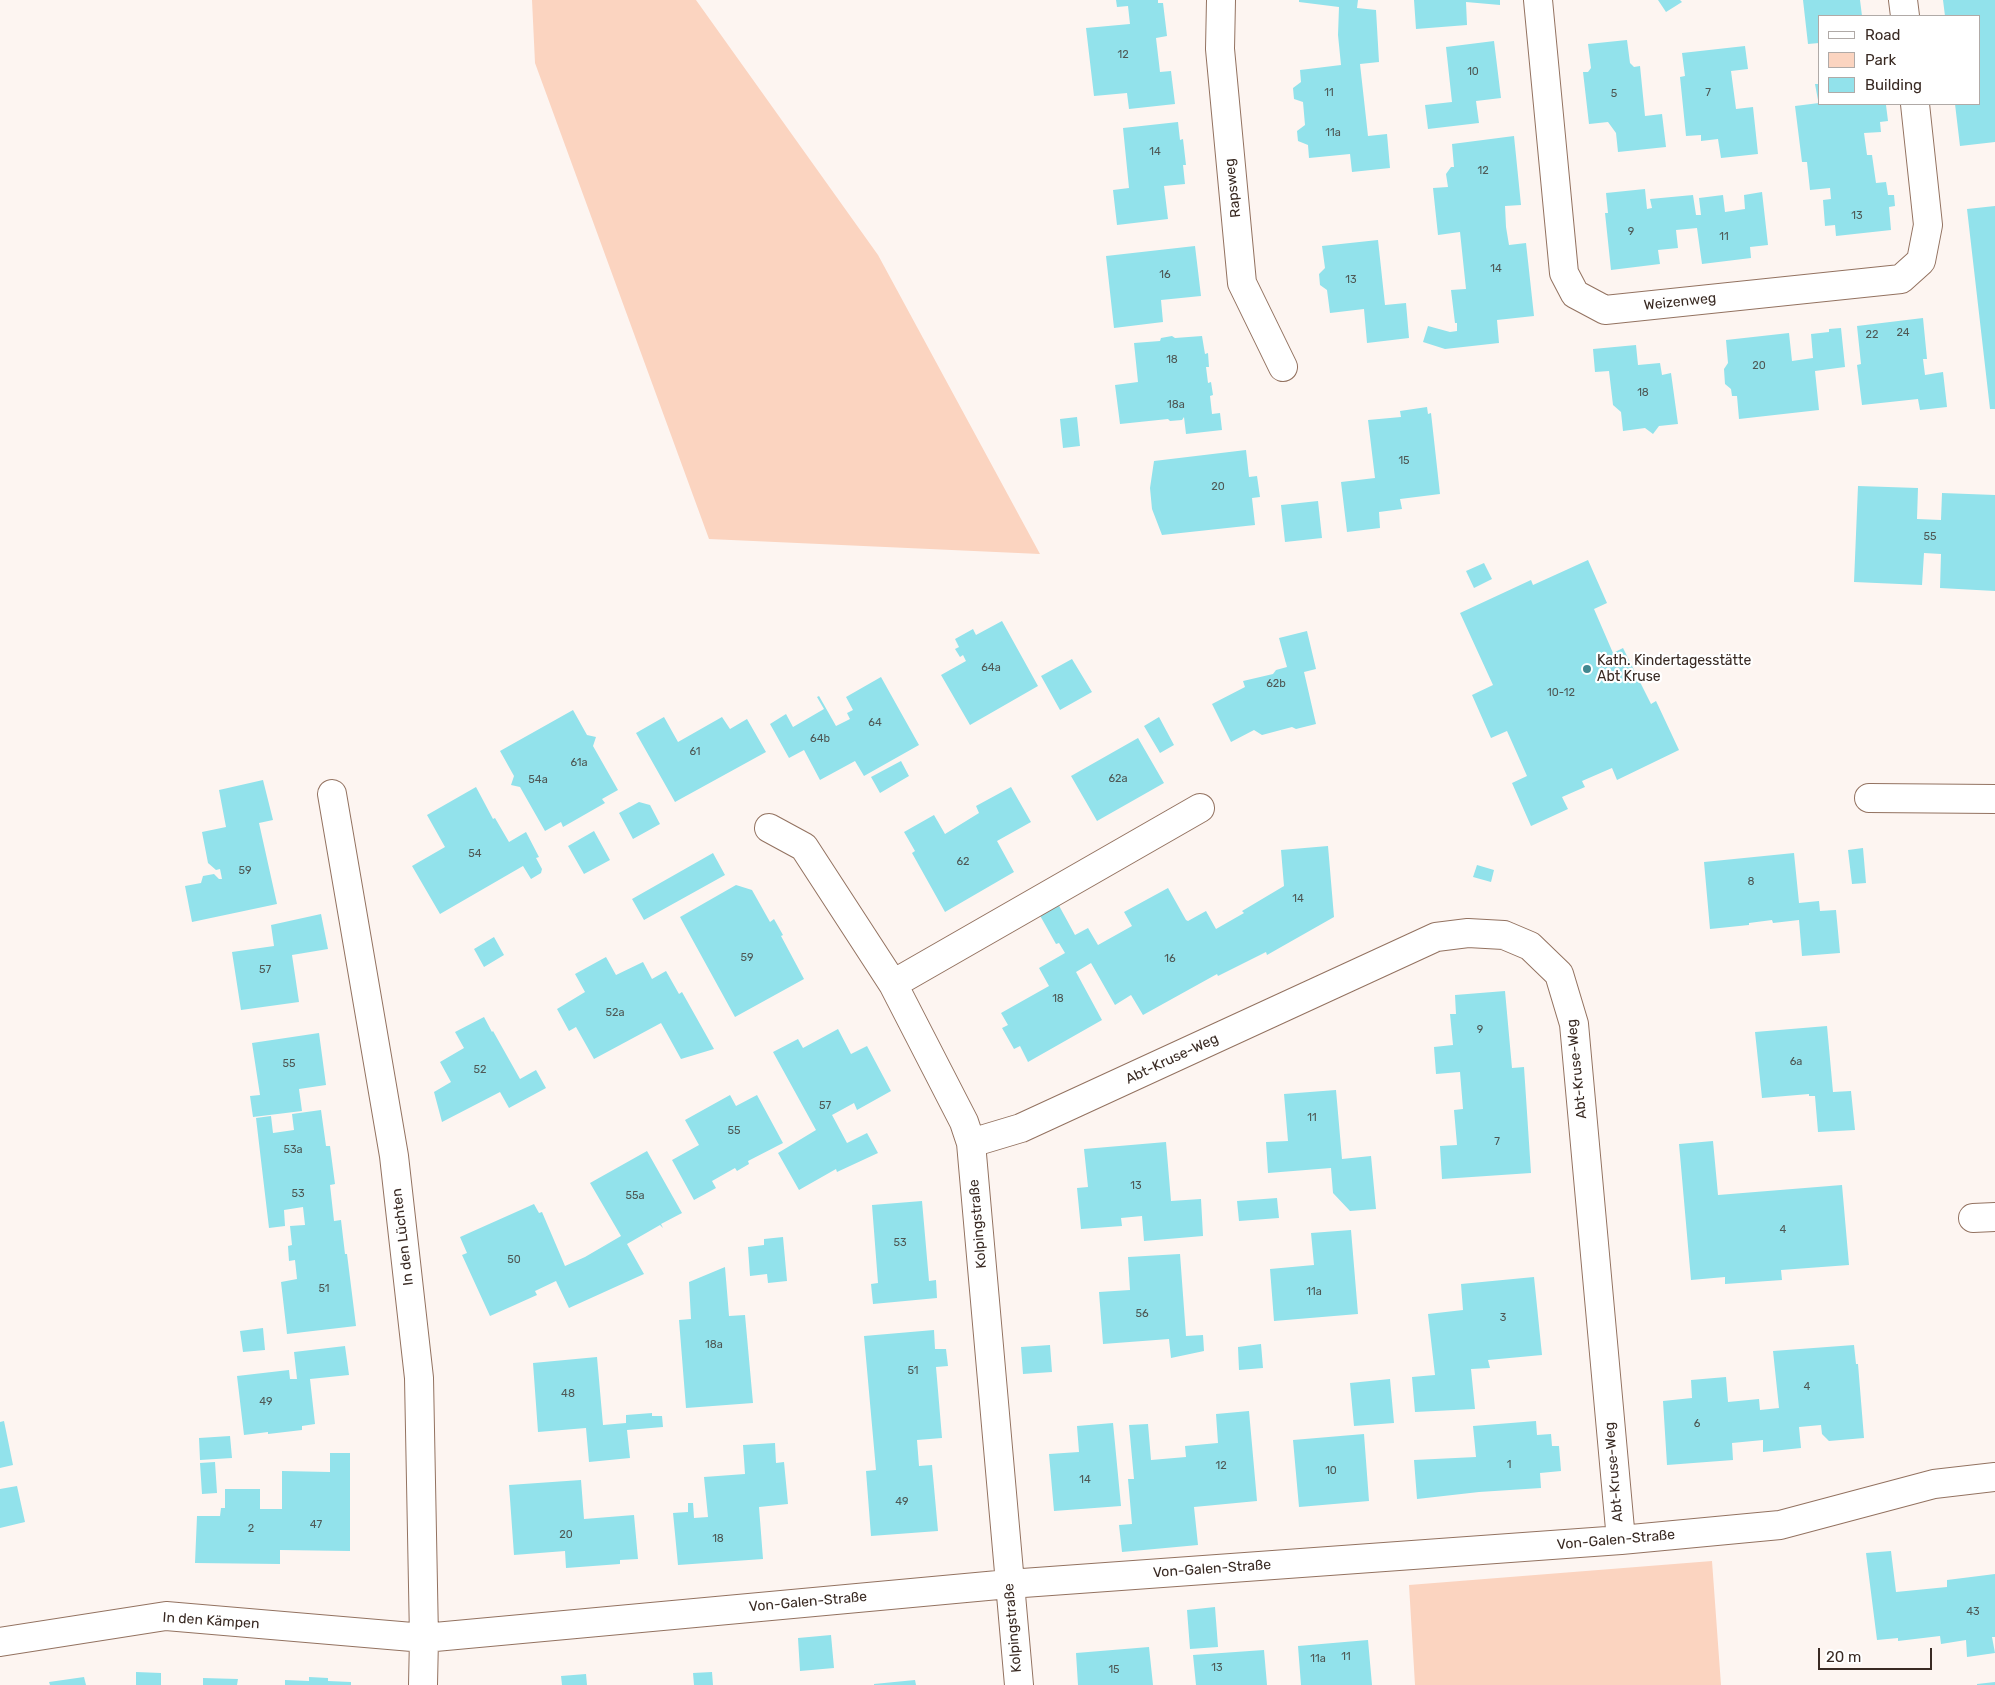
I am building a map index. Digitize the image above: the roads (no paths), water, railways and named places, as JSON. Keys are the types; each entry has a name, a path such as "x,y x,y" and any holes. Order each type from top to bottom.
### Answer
{"street":[{"name":"Rapsweg","path":"1221,0 1220,49 1242,283 1283,367"},
{"name":"Weizenweg","path":"1538,0 1564,273 1575,294 1605,310 1901,279 1921,261 1928,225 1915,105"},
{"path":"1903,0 1905,15"},
{"name":"In den Lüchten","path":"332,794 394,1156 419,1378 424,1638 423,1685"},
{"path":"1870,798 1995,799"},
{"path":"893,984 1200,808"},
{"name":"Kolpingstraße","path":"768,828 804,847 893,984 964,1122 971,1143 1019,1685"},
{"name":"Abt-Kruse-Weg","path":"971,1143 1021,1128 1436,937 1468,933 1504,936 1530,946 1559,974 1574,1024 1621,1540"},
{"name":"Von-Galen-Straße","path":"424,1638 1009,1584 1621,1540 1780,1525 1934,1484 1995,1477"},
{"name":"In den Kämpen","path":"0,1642 166,1616 424,1638"}],"place":[{"name":"Kath. Kindertagesstätte Abt Kruse","path":"1587,669"}]}
